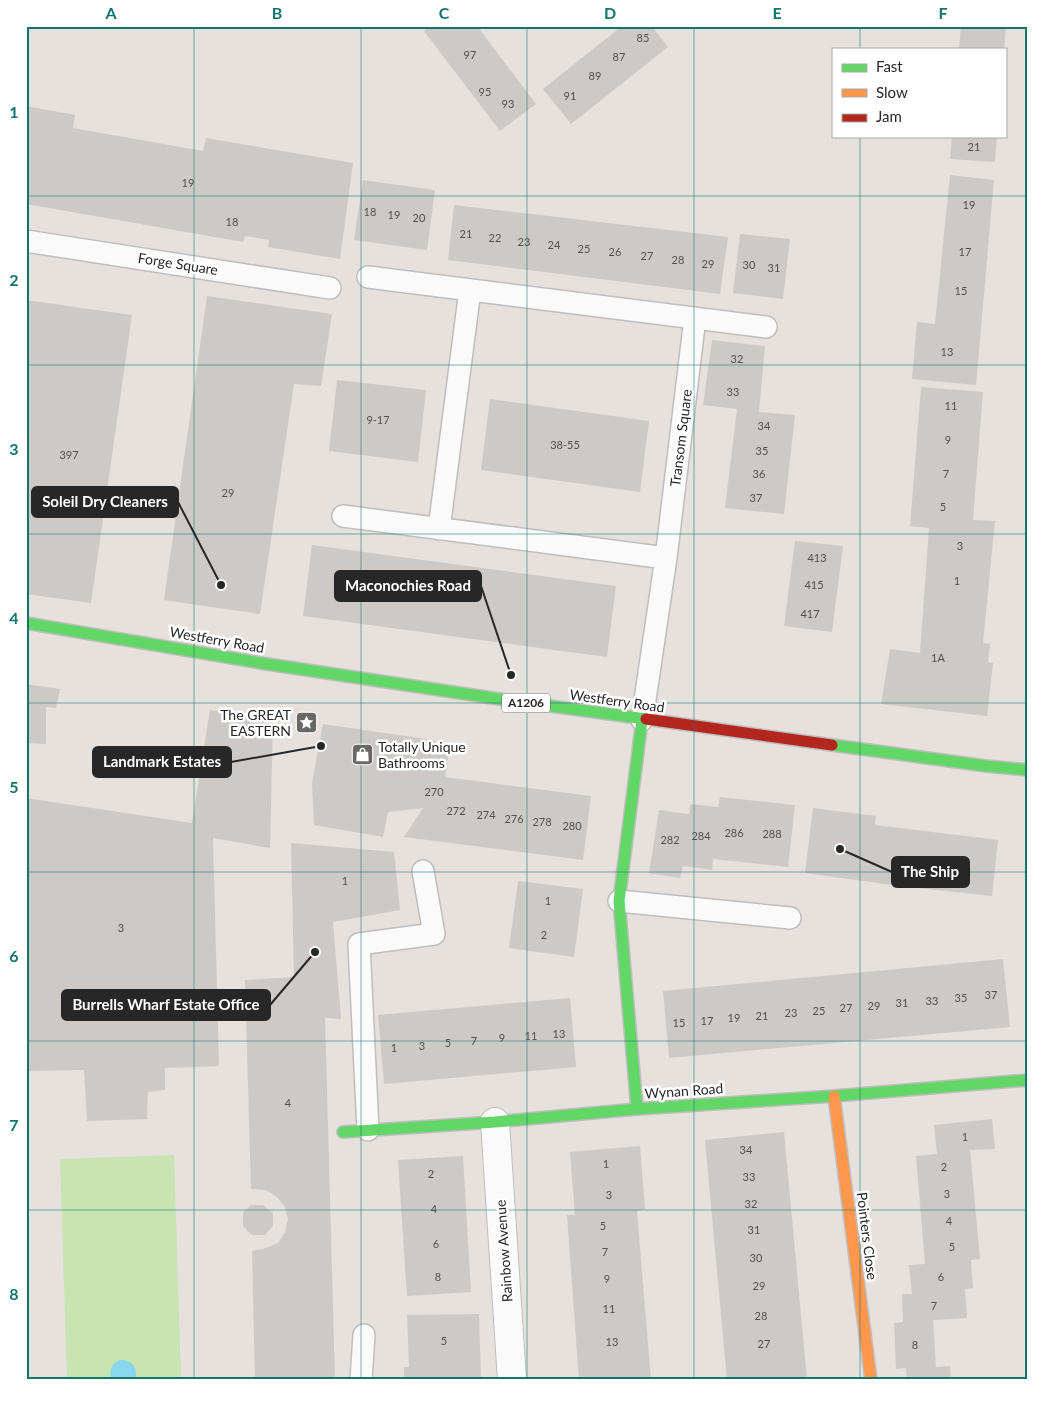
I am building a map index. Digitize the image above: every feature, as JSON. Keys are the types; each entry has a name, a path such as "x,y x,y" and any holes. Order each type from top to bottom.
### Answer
{"street":[{"name":"Westferry Road","path":"26,623 267,664 642,720 986,766 1028,768"},
{"path":"637,1109 619,901 642,720"},
{"name":"Wynan Road","path":"343,1132 495,1122 637,1109 834,1096 1028,1080"},
{"name":"Pointers Close","path":"834,1096 870,1380"},
{"name":"Rainbow Avenue","path":"495,1122 512,1380"}],"lane":[{"name":"Forge Square","path":"26,241 330,288"},
{"path":"368,277 766,327"},
{"path":"439,529 470,290"},
{"name":"Transom Square","path":"642,720 666,558 696,318"},
{"path":"343,516 666,558"},
{"path":"368,1130 359,944 434,934 423,871"},
{"path":"619,901 790,918"},
{"path":"360,1380 364,1335"}],"green space":[{"path":"174,1155 181,1380 67,1380 60,1159"}],"water":[{"path":"119,1360 128,1361 133,1365 136,1372 135,1380 111,1380 111,1368"}],"building":[{"path":"430,26 477,26 536,104 500,131 424,31"},
{"path":"622,26 652,26 668,47 571,124 543,89"},
{"path":"961,26 1006,26 1004,48 959,48"},
{"path":"26,106 75,115 73,128 203,151 206,138 353,163 340,259 268,247 269,240 245,236 243,242 26,204"},
{"path":"952,138 997,138 995,162 950,159"},
{"path":"950,175 994,180 976,385 912,379 917,322 935,324"},
{"path":"363,180 435,190 427,250 354,240"},
{"path":"454,205 728,237 720,294 448,260"},
{"path":"740,234 790,239 783,299 733,293"},
{"path":"207,296 332,314 321,386 294,384 260,614 164,600"},
{"path":"26,300 132,315 91,603 26,594"},
{"path":"712,340 765,346 759,412 795,415 784,514 725,508 737,409 703,405"},
{"path":"337,380 426,390 418,462 329,451"},
{"path":"921,387 983,392 973,520 995,521 983,643 990,644 988,662 993,663 987,716 881,704 890,649 920,653 929,528 910,526"},
{"path":"490,399 649,421 640,492 481,470"},
{"path":"795,541 843,546 832,632 784,626"},
{"path":"312,545 616,586 607,657 303,616"},
{"path":"26,684 60,689 56,708 46,707 46,744 26,743"},
{"path":"210,710 273,719 270,848 213,838 219,1066 165,1068 165,1090 148,1092 147,1119 87,1121 84,1070 28,1071 26,1018 26,798 192,823"},
{"path":"323,724 433,740 449,750 445,777 591,796 583,860 404,837 423,808 388,812 383,837 314,825 312,783"},
{"path":"720,797 795,805 788,867 713,859 712,870 683,866 680,878 649,873 659,810 689,814 690,804 718,807"},
{"path":"813,808 876,816 875,825 998,840 992,896 805,873"},
{"path":"291,843 394,852 400,910 333,922 341,1019 325,1018 335,1380 255,1380 252,1251 278,1243 285,1232 288,1219 285,1207 277,1197 266,1190 251,1189 245,980 294,977"},
{"path":"518,881 583,889 574,957 509,948"},
{"path":"1003,959 1010,1027 669,1058 663,991"},
{"path":"570,998 576,1067 384,1084 378,1015"},
{"path":"992,1119 995,1149 970,1150 980,1259 971,1260 973,1288 965,1289 967,1318 933,1320 936,1367 950,1366 951,1380 907,1380 906,1368 896,1369 894,1323 903,1322 902,1294 912,1294 909,1265 925,1264 916,1156 937,1154 934,1125"},
{"path":"784,1132 807,1380 727,1380 705,1140"},
{"path":"640,1146 645,1209 637,1211 651,1380 579,1380 567,1215 575,1215 570,1152"},
{"path":"463,1156 471,1292 407,1296 398,1160"},
{"path":"251,1205 263,1205 273,1213 273,1226 265,1235 252,1235 243,1226 243,1213"},
{"path":"479,1314 481,1380 404,1380 404,1367 409,1367 407,1315"}],"traffic: fast":[{"path":"26,623 267,664 646,719"},
{"path":"637,1109 619,901 642,720"},
{"path":"832,745 1028,770"},
{"path":"343,1132 495,1122 637,1109 834,1096 1028,1080"}],"traffic: slow":[{"path":"834,1096 871,1380"}],"traffic: jam":[{"path":"646,719 832,745"}],"place":[{"name":"Soleil Dry Cleaners","path":"221,585"},
{"name":"Maconochies Road","path":"511,675"},
{"name":"The GREAT EASTERN","path":"307,723"},
{"name":"Landmark Estates","path":"321,746"},
{"name":"Totally Unique Bathrooms","path":"362,755"},
{"name":"The Ship","path":"840,849"},
{"name":"Burrells Wharf Estate Office","path":"315,952"}]}
